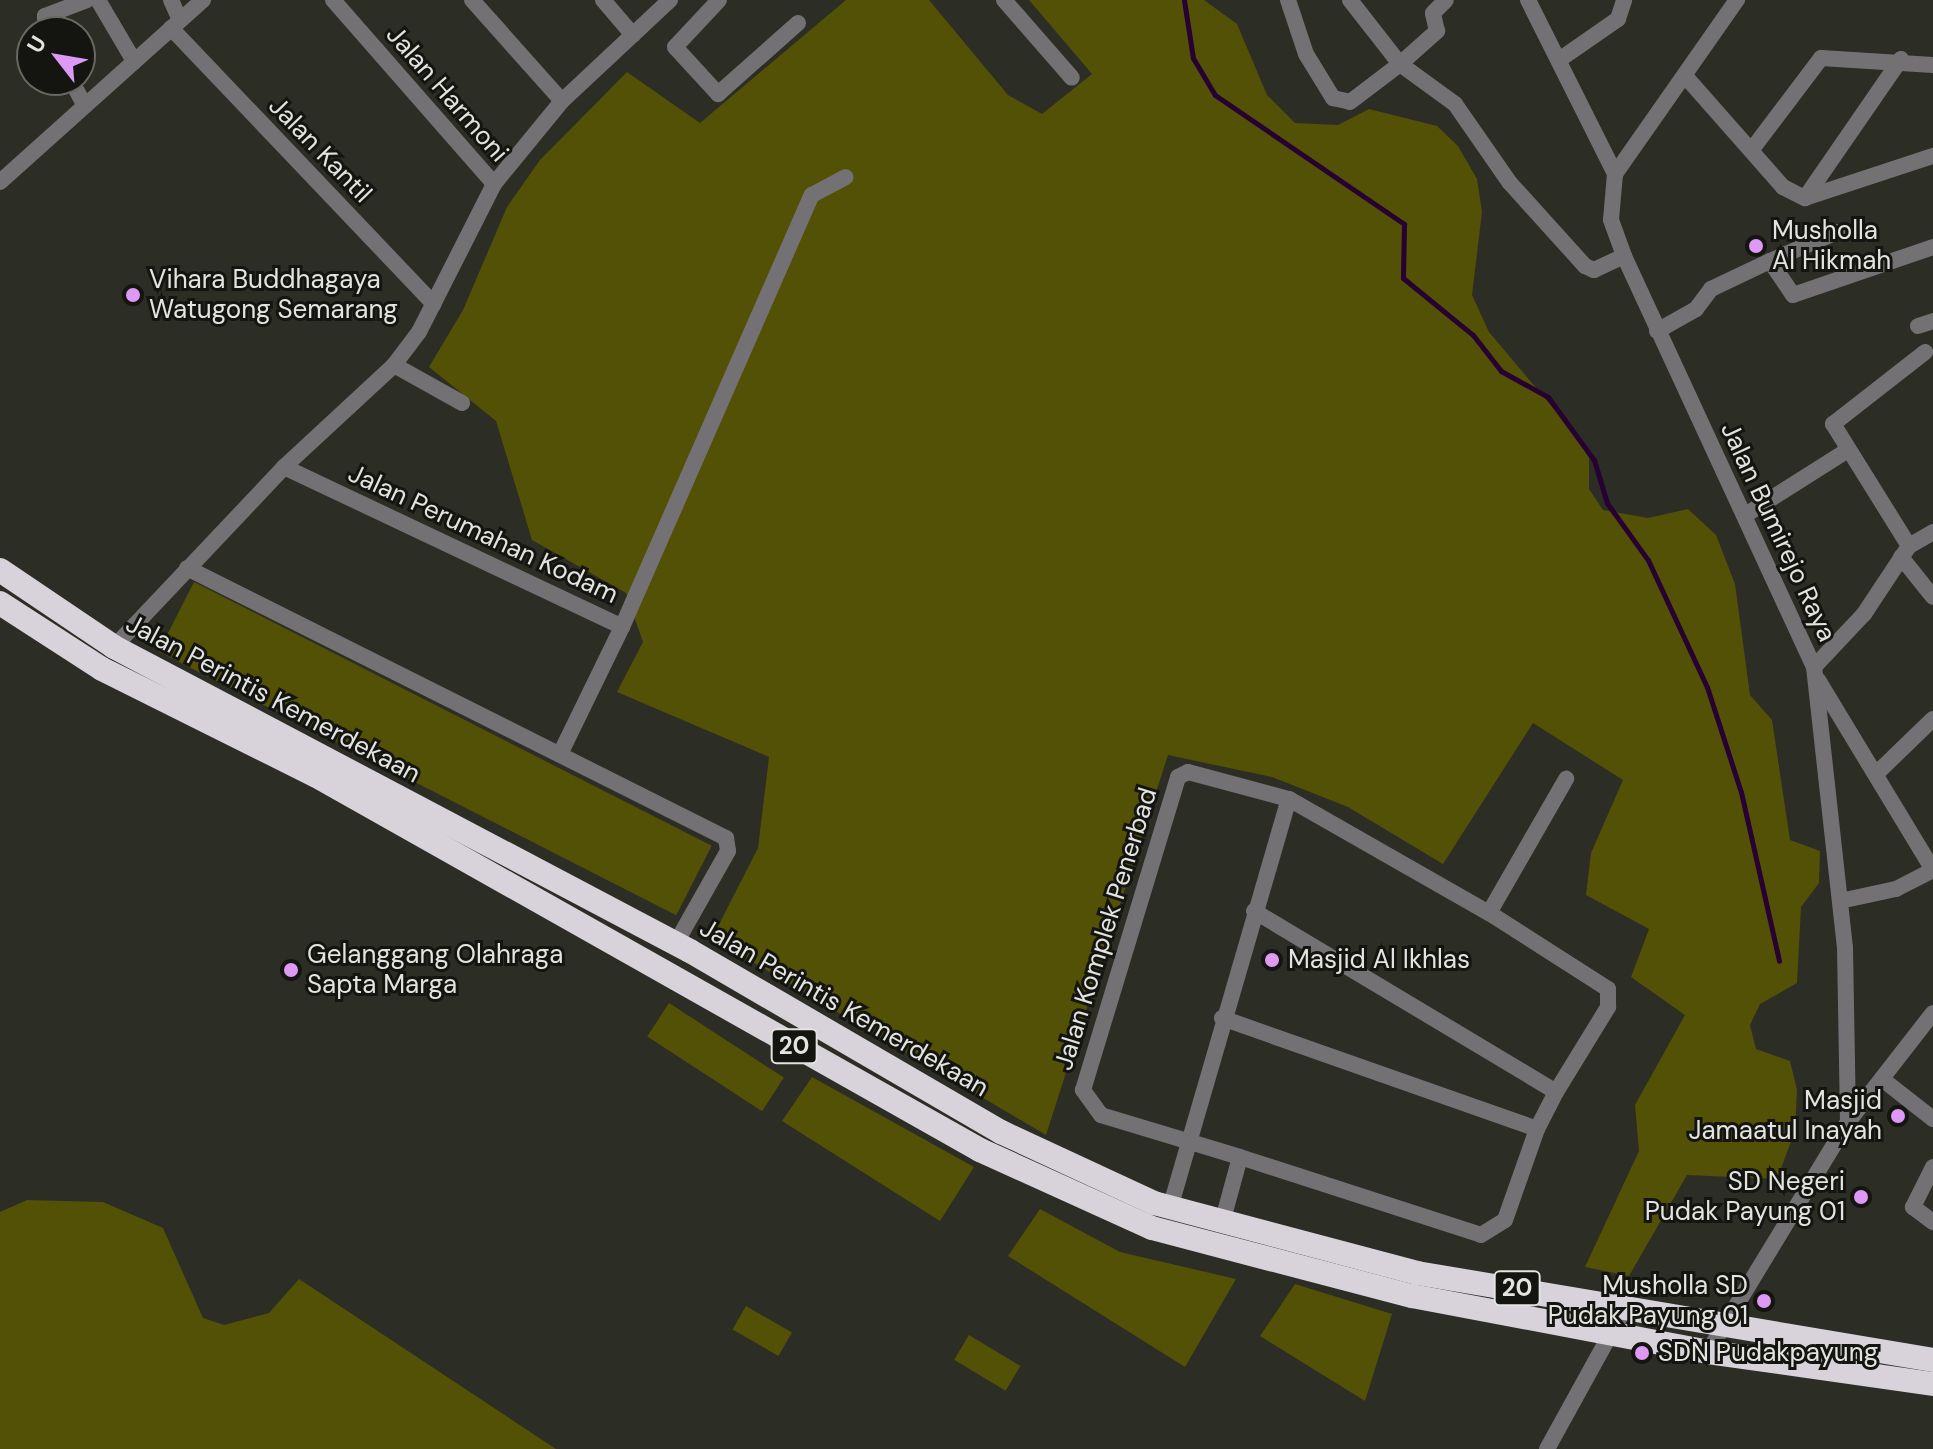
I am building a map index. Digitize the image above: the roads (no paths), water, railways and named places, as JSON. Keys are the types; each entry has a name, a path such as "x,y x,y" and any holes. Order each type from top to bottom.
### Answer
{"highway":[{"name":"Jalan Perintis Kemerdekaan","path":"0,570 114,647 1030,1177 1216,1247 1615,1336 1933,1384"},
{"name":"Jalan Perintis Kemerdekaan","path":"0,603 102,669 348,782 676,943 1001,1132 1170,1208 1417,1273 1627,1304 1724,1327 1933,1360"},
{"path":"1216,1247 1222,1223"}],"street":[{"path":"45,16 87,0"},
{"path":"98,0 134,61"},
{"name":"Jalan Kantil","path":"171,0 176,24 434,304"},
{"path":"0,182 203,0"},
{"name":"Jalan Harmoni","path":"333,0 494,184"},
{"path":"472,0 562,101"},
{"path":"603,0 633,35"},
{"path":"114,647 284,467 394,365 434,304 494,184 562,101 670,0"},
{"path":"719,0 675,47 718,94 798,23"},
{"path":"1004,0 1072,78"},
{"path":"1288,0 1306,54 1333,98 1350,102 1437,31 1433,13 1446,0"},
{"path":"1350,0 1400,64 1455,104 1510,183 1585,266 1594,270 1624,256"},
{"path":"1528,0 1615,174 1686,77 1737,0"},
{"path":"1559,60 1618,19 1624,0"},
{"path":"1753,148 1821,58 1901,59 1933,65"},
{"path":"1805,198 1901,59"},
{"path":"1686,77 1753,148 1783,187 1805,198 1933,156"},
{"path":"80,96 84,104"},
{"name":"Jalan Bumirejo Raya","path":"1615,174 1611,220 1624,256 1657,331 1747,514 1814,671 1840,901 1848,1122"},
{"path":"622,627 812,195 846,177"},
{"path":"1657,331 1696,309 1711,289 1837,232"},
{"path":"1770,261 1793,295 1933,247"},
{"path":"1925,352 1836,418 1848,450 1933,597"},
{"path":"394,365 462,403"},
{"path":"1747,514 1848,450"},
{"name":"Jalan Perumahan Kodam","path":"284,467 622,627 561,752"},
{"path":"1840,901 1896,889 1931,862 1814,671 1864,614 1905,552 1931,536"},
{"path":"187,568 561,752 726,838 728,851 676,943"},
{"path":"1876,774 1933,719"},
{"name":"Jalan Komplek Penerbad","path":"1188,772 1289,799 1489,913 1608,989 1608,1007 1537,1129 1505,1220 1481,1235 1101,1115 1083,1090 1143,877 1178,777 1188,772"},
{"path":"1489,913 1566,779"},
{"path":"1170,1208 1185,1140 1289,799"},
{"path":"1254,911 1556,1092"},
{"path":"1708,1352 1848,1122 1933,1013"},
{"path":"1222,1018 1537,1129"},
{"path":"1882,1079 1933,1119"},
{"path":"1222,1223 1240,1157"},
{"path":"1933,1167 1913,1207 1933,1222"},
{"path":"1547,1449 1615,1336 1627,1304"}],"waterway":[{"path":"1184,0 1193,58 1215,95 1404,224 1403,278 1473,335 1501,371 1548,397 1594,460 1607,503 1648,560 1707,687 1741,792 1779,961"}],"place":[{"name":"Musholla Al Hikmah","path":"1756,246"},
{"name":"Vihara Buddhagaya Watugong Semarang","path":"133,295"},
{"name":"Masjid Al Ikhlas","path":"1272,960"},
{"name":"Gelanggang Olahraga Sapta Marga","path":"291,970"},
{"name":"Masjid Jamaatul Inayah","path":"1898,1116"},
{"name":"SD Negeri Pudak Payung 01","path":"1861,1197"},
{"name":"Musholla SD Pudak Payung 01","path":"1764,1301"},
{"name":"SDN Pudakpayung","path":"1642,1353"}]}
